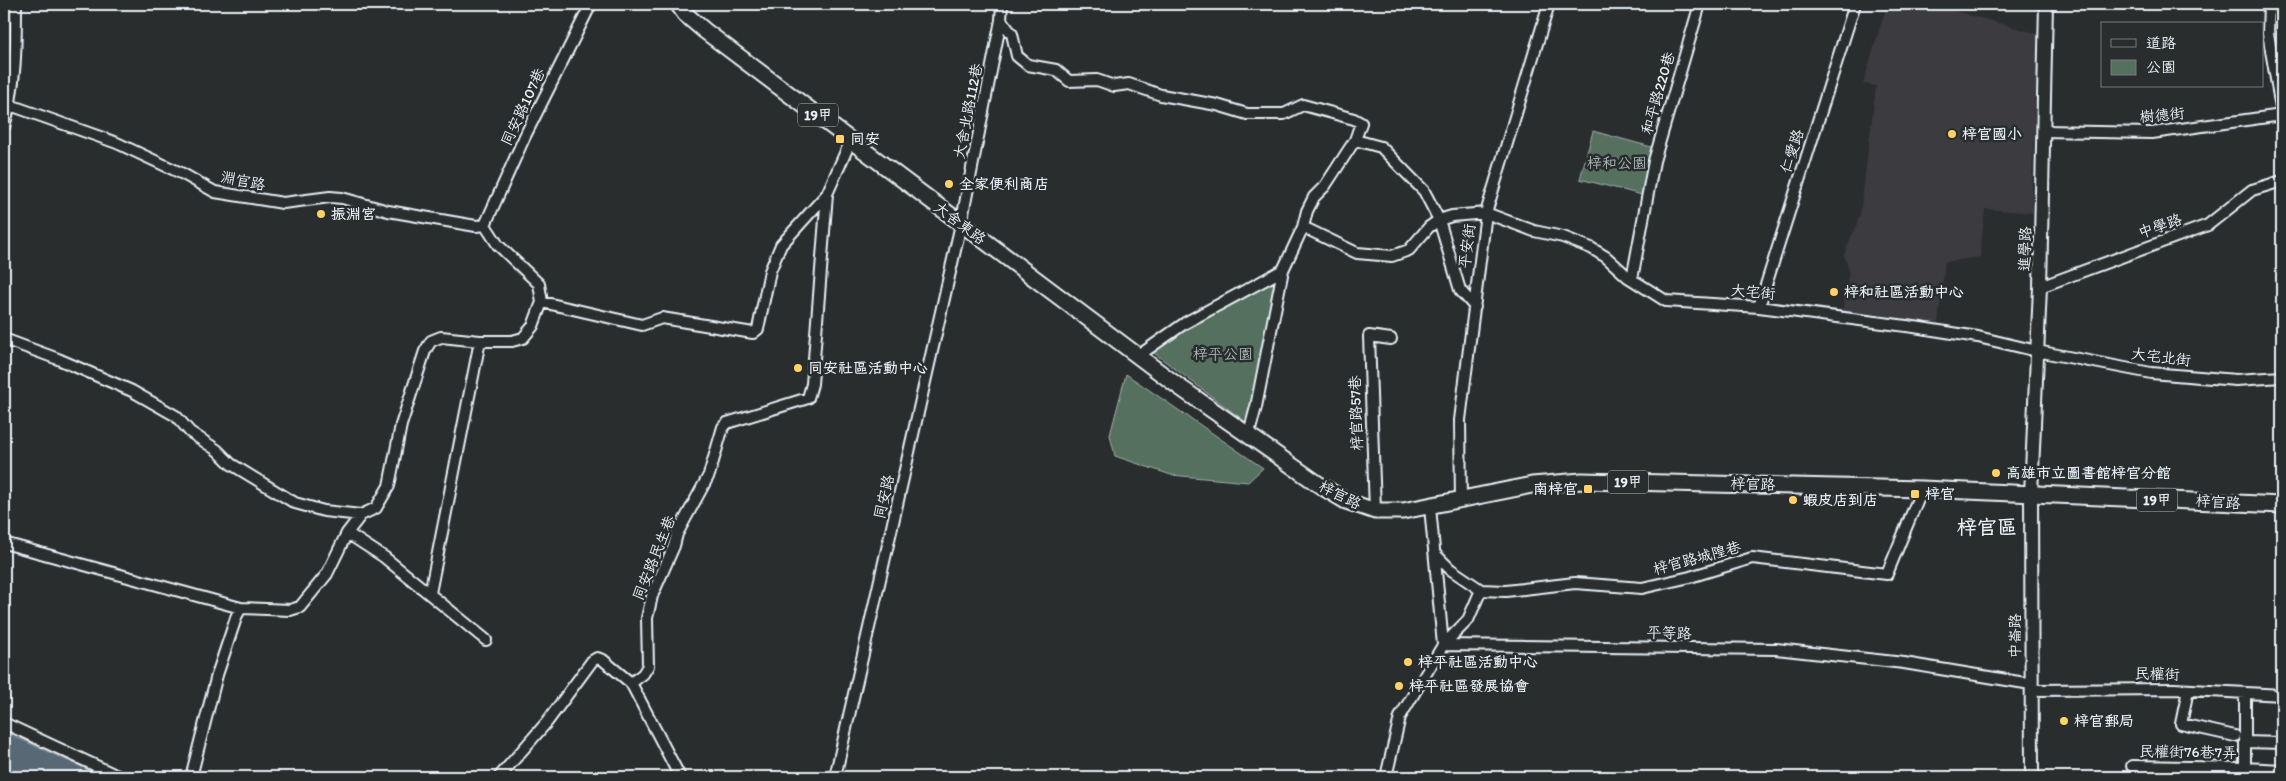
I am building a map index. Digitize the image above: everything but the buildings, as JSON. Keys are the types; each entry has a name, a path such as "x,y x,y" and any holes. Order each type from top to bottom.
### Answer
{"main road":[{"name":"大舍東路","path":"678,4 685,14 705,31 961,224 1248,436"},
{"name":"梓官路","path":"1248,436 1334,494 1360,507 1375,511 1403,512 1560,481 1695,482 1922,489 2282,505"}],"street":[{"path":"4,127 10,105 16,56 16,4"},
{"name":"同安路107巷","path":"485,225 534,118 591,4"},
{"name":"大舍北路112巷","path":"961,224 1001,20 1002,4"},
{"name":"平安街","path":"1461,501 1460,420 1465,364 1475,307 1486,213 1549,4"},
{"name":"和平路220巷","path":"1632,279 1654,161 1700,4"},
{"name":"仁愛路","path":"1759,307 1855,4"},
{"name":"進學路","path":"2031,494 2040,287 2046,4"},
{"path":"2269,4 2268,33 2282,114"},
{"path":"1001,20 1012,34 1017,56 1028,65 1056,70 1069,81 1097,80 1114,86 1129,84 1161,95 1217,104 1248,114 1284,114 1304,105 1354,119 1361,124 1355,140 1326,186 1314,197 1307,211 1303,227 1283,270 1256,407 1248,436"},
{"name":"淵官路","path":"10,105 117,143 183,174 215,192 283,203 330,197 342,198 388,211 476,226 485,225"},
{"name":"樹德街","path":"2043,131 2152,133 2282,114"},
{"path":"542,302 642,325 662,318 753,333 758,328 770,271 781,245 827,194 851,140"},
{"path":"1355,140 1381,147 1424,192 1439,220 1460,290 1475,307"},
{"name":"中學路","path":"2040,287 2208,225 2252,190 2282,181"},
{"name":"同安路民生巷","path":"631,683 643,674 648,666 648,618 652,596 674,546 676,534 709,475 724,427 731,421 808,398 812,384 827,194"},
{"path":"1303,227 1357,253 1384,256 1409,250 1429,227 1439,220 1452,216 1486,213"},
{"name":"大宅街","path":"1486,213 1534,231 1563,237 1591,248 1606,257 1632,279 1666,301 1759,307 1961,334 2037,351"},
{"name":"同安路","path":"835,777 961,224"},
{"path":"4,543 242,608 290,610 300,607 327,574 347,533 361,515 376,508 389,486 401,425 425,351 431,342 441,337 480,341 512,341 523,338 533,326 542,302 539,284 498,245 485,225"},
{"path":"1138,356 1185,324 1283,270"},
{"name":"梓官路57巷","path":"1375,511 1369,336 1391,339"},
{"path":"4,339 58,359 139,395 176,416 190,432 217,450 231,464 295,503 324,512 361,515"},
{"path":"430,593 480,341"},
{"name":"大宅北街","path":"2037,351 2152,373 2236,380 2282,377"},
{"name":"梓官路城隍巷","path":"1436,555 1450,569 1481,590 1506,592 1575,584 1642,588 1690,577 1752,558 1887,574 1922,489"},
{"name":"中崙路","path":"2031,494 2032,777"},
{"path":"1430,507 1443,645"},
{"path":"347,533 384,557 486,640"},
{"path":"1386,777 1400,717 1443,645 1468,620 1481,590"},
{"path":"191,777 217,675 237,615 242,608"},
{"name":"平等路","path":"1443,645 1776,649 1904,663 2031,687"},
{"path":"499,777 547,722 592,661 597,658 603,660 631,683 680,777"},
{"name":"民權街","path":"2031,687 2282,694"},
{"path":"2188,690 2181,724 2235,736"},
{"path":"2245,693 2245,768"},
{"path":"4,723 120,777"},
{"path":"2245,742 2282,744"},
{"name":"民權街76巷7弄","path":"2132,766 2282,770"}],"shaded area":[{"name":"梓官國小","path":"1887,4 1929,4 2039,34 2032,182 2033,213 1985,209 1980,257 1945,262 1938,324 1842,312 1849,271 1844,255 1860,215 1876,86 1863,84"}],"green space":[{"name":"梓和公園","path":"1593,131 1655,148 1642,195 1580,179"},
{"name":"梓平公園","path":"1278,277 1247,423 1150,350"},
{"path":"1126,374 1263,468 1248,482 1171,475 1115,456 1110,435"}],"water":[{"path":"4,732 104,777 4,777"}],"place":[{"name":"梓官國小","path":"1952,134"},
{"name":"同安","path":"840,139"},
{"name":"全家便利商店","path":"949,184"},
{"name":"振淵宮","path":"321,214"},
{"name":"梓和社區活動中心","path":"1834,292"},
{"name":"同安社區活動中心","path":"798,368"},
{"name":"高雄市立圖書館梓官分館","path":"1996,473"},
{"name":"南梓官","path":"1588,489"},
{"name":"梓官","path":"1915,494"},
{"name":"蝦皮店到店","path":"1793,500"},
{"name":"梓平社區活動中心","path":"1408,662"},
{"name":"梓平社區發展協會","path":"1399,686"},
{"name":"梓官郵局","path":"2064,721"}],"district":[{"name":"梓官區","path":"1987,527"}]}
